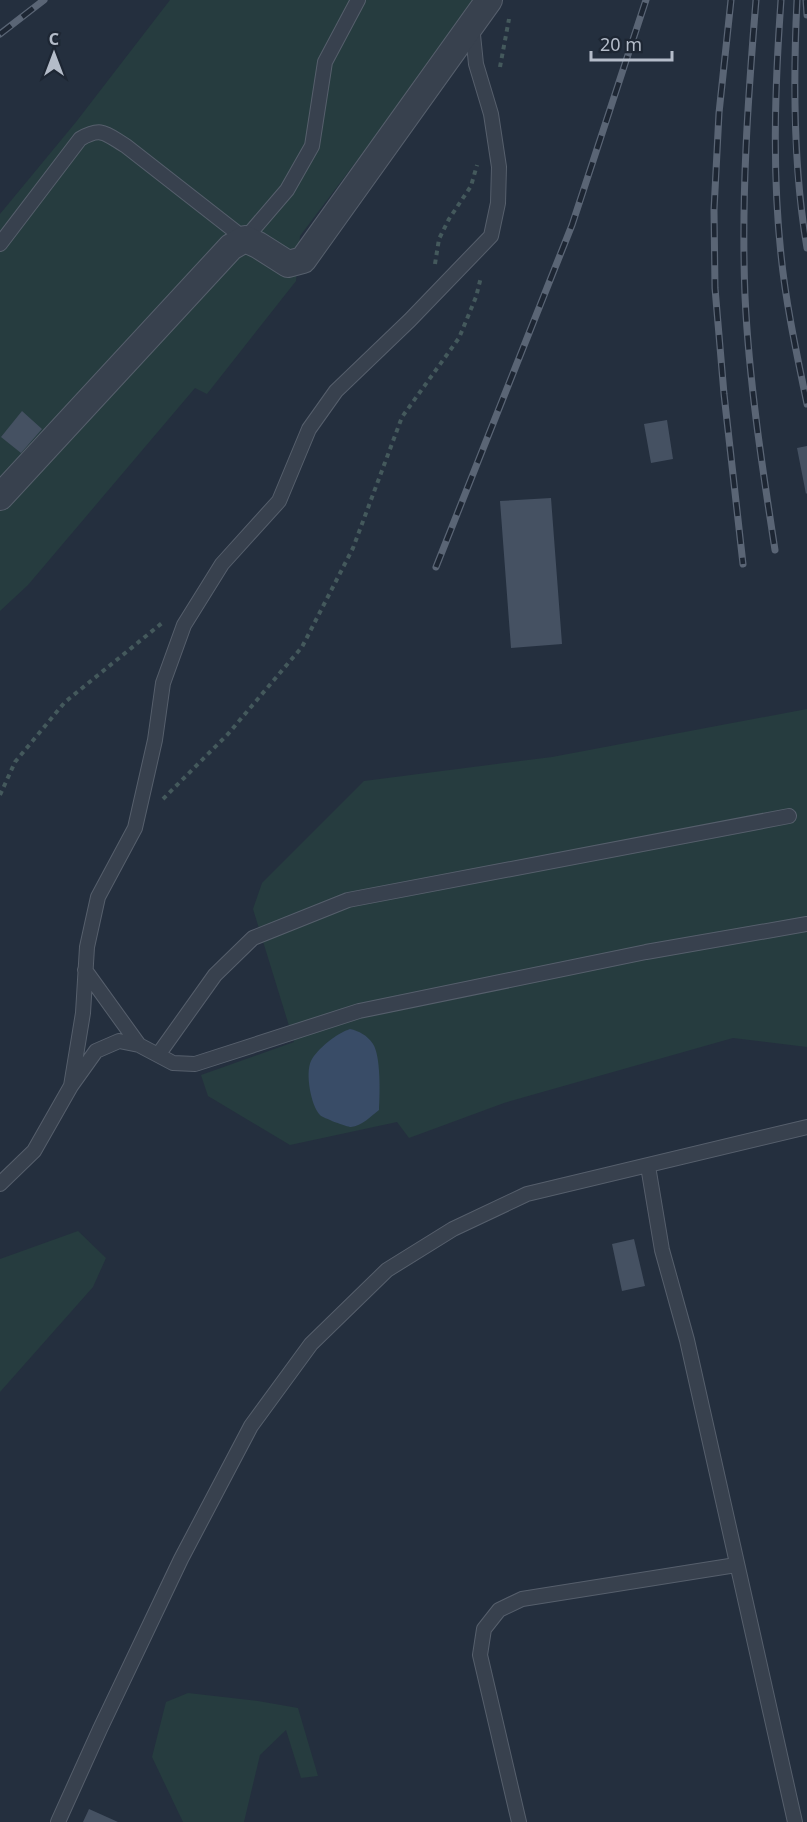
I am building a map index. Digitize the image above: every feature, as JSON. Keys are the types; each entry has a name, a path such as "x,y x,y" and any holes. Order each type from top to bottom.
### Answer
{"street":[{"path":"0,497 231,247 245,239 288,264 303,260 472,23 500,5"}],"lane":[{"path":"0,244 80,139 93,132 105,133 126,146 245,239 287,190 312,146 326,62 358,0"},
{"path":"72,1086 83,1013 87,947 98,897 135,828 155,740 163,683 184,625 222,564 279,501 309,429 336,391 410,320 491,236 498,203 499,167 491,114 476,64 472,23"},
{"path":"158,1055 215,975 253,939 348,900 789,816"},
{"path":"0,1184 34,1151 72,1086 96,1051 119,1041 139,1045 173,1064 195,1064 359,1011 645,952 807,924"},
{"path":"85,970 139,1045"},
{"path":"58,1822 181,1559 251,1426 311,1344 387,1270 453,1229 527,1194 807,1127"},
{"path":"648,1166 662,1250 687,1340 795,1822"},
{"path":"519,1822 480,1655 484,1629 499,1611 522,1599 736,1565"}],"path":[{"path":"499,71 500,5"},
{"path":"433,275 439,239 471,186 480,155"},
{"path":"135,828 228,734 302,647 353,548 402,417 459,338 476,297 491,236"},
{"path":"0,795 15,762 65,702 164,621"}],"green space":[{"path":"170,0 478,0 300,236 296,281 207,394 195,388 28,585 0,611 0,214 76,122"},
{"path":"807,709 807,1047 733,1038 504,1103 409,1138 397,1122 290,1145 208,1096 201,1075 294,1042 253,909 262,883 364,781 552,757"},
{"path":"78,1231 106,1258 93,1287 0,1392 0,1259"},
{"path":"188,1693 298,1708 318,1776 301,1778 286,1730 260,1755 244,1822 183,1822 152,1757 166,1702"}],"water":[{"path":"350,1029 363,1034 373,1044 379,1066 380,1086 379,1110 363,1123 351,1127 320,1115 312,1097 309,1081 309,1066 318,1052 334,1038"}],"building":[{"path":"22,411 42,429 21,453 1,437"},
{"path":"667,420 673,459 651,463 644,424"},
{"path":"807,446 807,493 806,494 797,448"},
{"path":"551,498 562,644 511,648 500,501"},
{"path":"634,1239 645,1286 622,1291 612,1244"},
{"path":"89,1809 118,1822 83,1822"}],"railway":[{"path":"0,34 44,0"},
{"path":"436,567 572,225 646,0"},
{"path":"731,0 719,113 714,210 715,288 743,564"},
{"path":"756,0 745,185 745,296 753,392 775,550"},
{"path":"781,0 775,128 778,223 792,330 807,404"},
{"path":"797,0 795,124 799,187 807,248"},
{"path":"806,0 807,15"}]}
